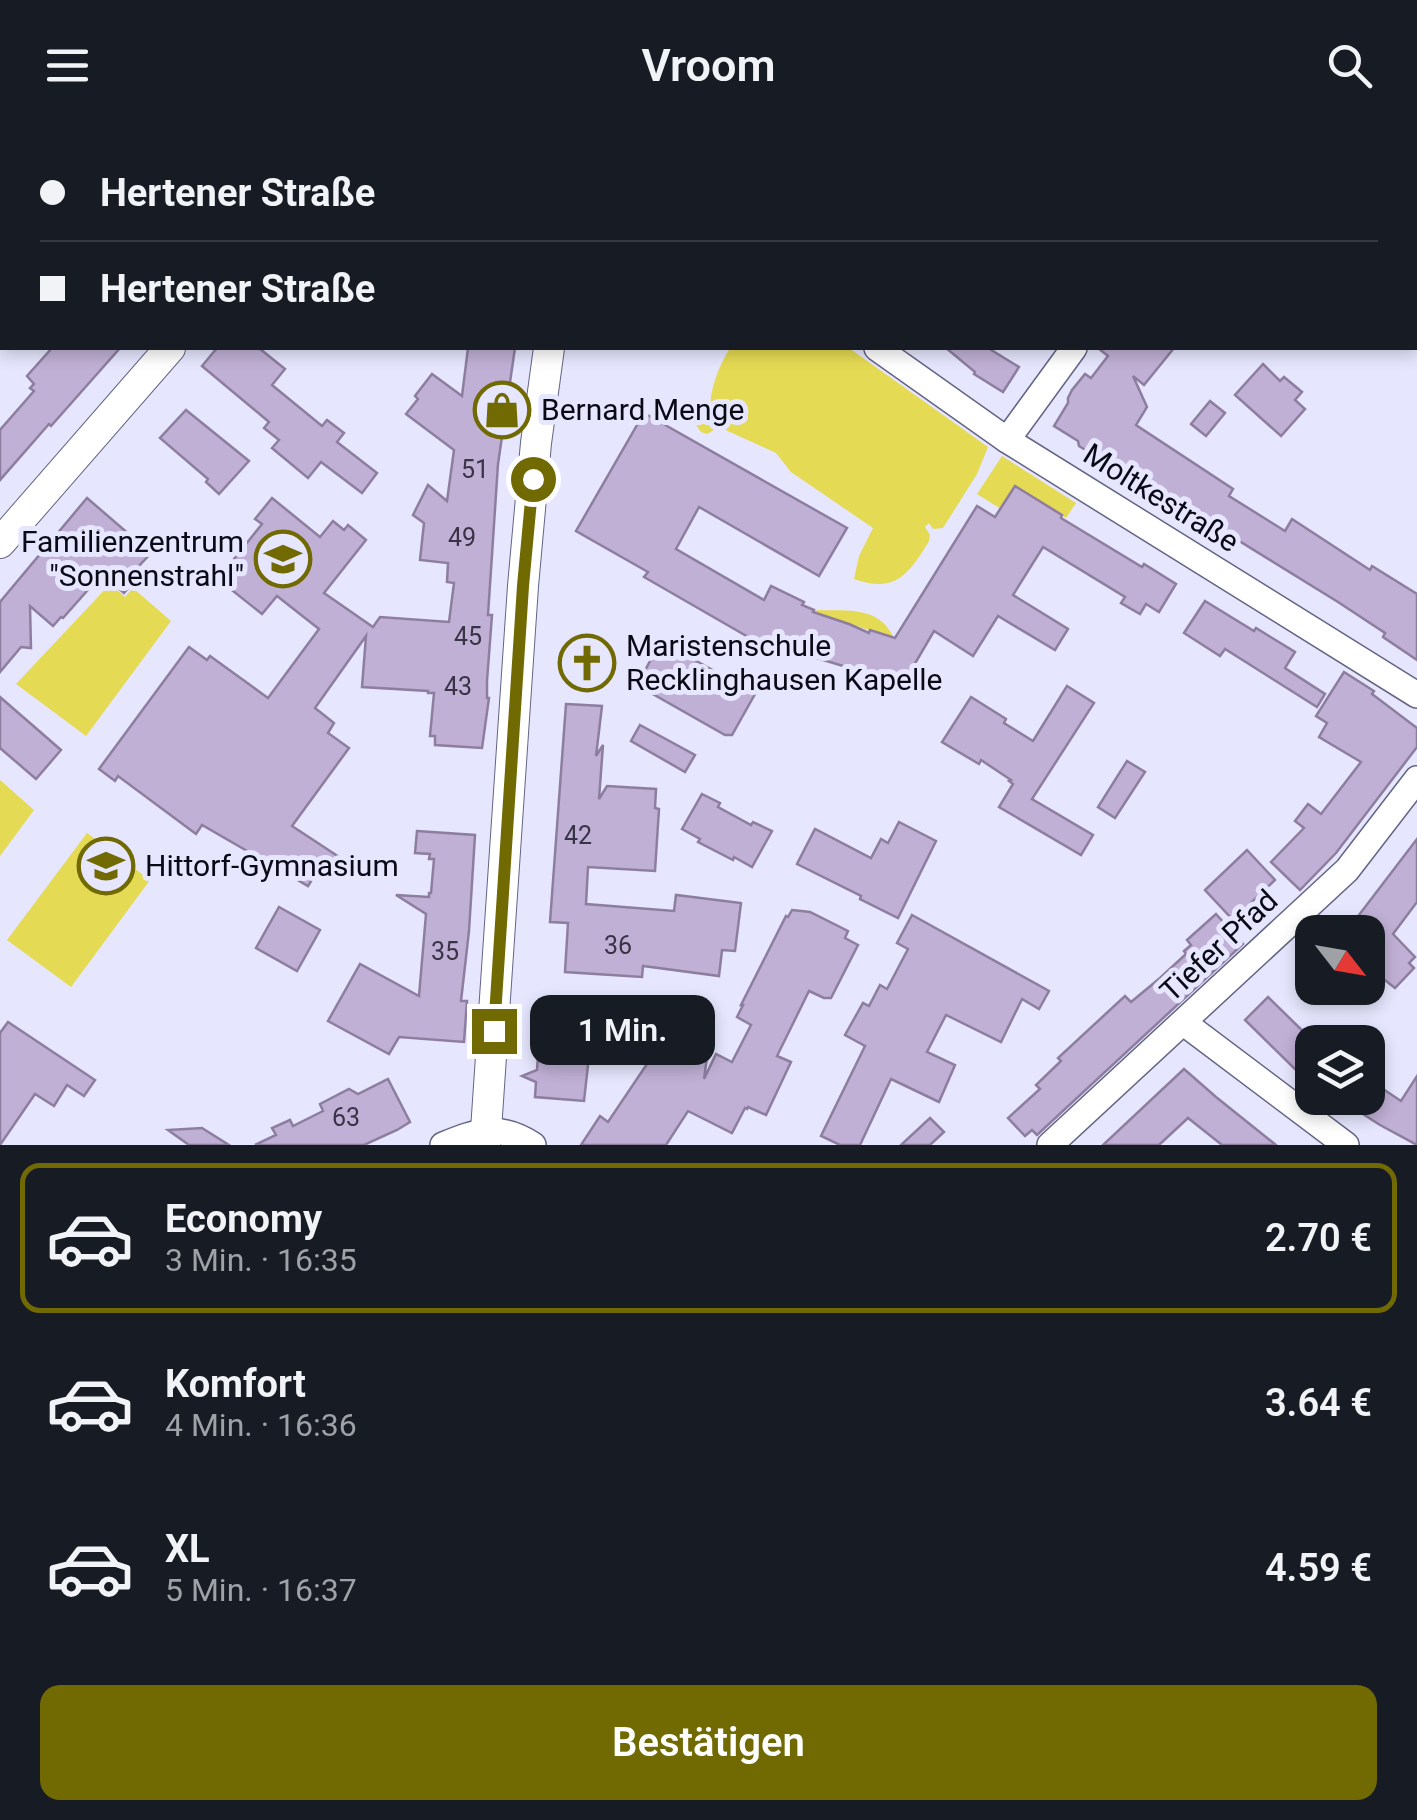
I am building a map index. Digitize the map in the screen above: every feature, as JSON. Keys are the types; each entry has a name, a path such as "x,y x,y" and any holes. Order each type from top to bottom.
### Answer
{"main road":[{"path":"0,543 168,350"},
{"path":"486,1137 523,586 549,350"}],"street":[{"name":"Moltkestraße","path":"880,350 1007,440 1417,696"},
{"path":"1007,440 1073,350"},
{"name":"Tiefer Pfad","path":"1050,1145 1348,870 1417,780"},
{"path":"1184,1024 1346,1145"},
{"path":"443,1145 518,1135 533,1145"}],"shaded area":[{"path":"729,350 852,350 988,447 977,474 943,528 933,529 929,523 925,527 929,541 907,571 880,584 854,579 859,556 873,528 791,472 776,453 719,427 707,434 701,432 694,422 710,422 710,402"},
{"path":"1002,456 1076,503 1066,518 1015,486 1001,509 977,494"},
{"path":"110,584 125,597 133,588 171,621 86,736 16,684"},
{"path":"813,612 872,615 894,638"},
{"path":"0,780 34,810 0,856"},
{"path":"87,833 150,880 71,987 7,940"}],"building":[{"path":"50,350 118,350 0,480 0,430 34,391 27,376"},
{"path":"215,350 261,350 285,369 272,385 322,426 327,420 344,433 337,442 377,473 362,493 321,462 308,478 272,448 279,440 264,428 269,422 202,366"},
{"path":"468,350 515,350 498,464 488,615 492,615 489,698 482,748 435,745 435,736 430,736 434,693 362,687 366,636 315,708 334,723 328,733 349,748 292,826 339,857 331,874 320,867 308,886 202,825 196,834 118,776 115,781 99,769 189,647 207,660 210,656 268,698 319,629 277,596 262,614 218,579 262,524 255,519 272,498 320,537 333,521 344,530 348,525 366,540 324,593 373,627 380,617 449,622 454,583 447,582 448,563 420,560 424,523 413,515 428,485 447,501 454,450 406,414 432,374 462,396"},
{"path":"948,350 991,350 1019,367 1003,392"},
{"path":"1100,350 1172,350 1144,385 1133,376 1147,407 1136,425 1233,489 1229,496 1285,531 1292,519 1370,570 1372,566 1417,594 1417,660 1338,602 1079,446 1078,441 1054,426 1072,390 1085,374 1091,378 1108,356"},
{"path":"1263,364 1280,381 1284,377 1302,392 1295,400 1305,409 1281,436 1235,395"},
{"path":"1210,401 1225,413 1206,436 1191,424"},
{"path":"186,410 249,461 219,494 206,482 208,479 160,438"},
{"path":"644,413 847,528 819,576 699,507 676,549 764,600 771,586 804,602 802,605 813,612 869,633 870,630 895,638 977,506 995,517 1015,486 1062,515 1061,518 1176,584 1159,612 1146,604 1140,614 1121,603 1125,597 1043,547 1013,595 1068,629 1055,650 998,616 973,656 934,631 903,684 780,647 776,653 644,577 648,572 576,531"},
{"path":"87,498 151,553 139,566 147,573 124,593 102,574 53,626 30,606 31,648 21,647 0,672 0,602"},
{"path":"1205,601 1295,652 1285,668 1325,694 1317,707 1225,649 1220,656 1184,633"},
{"path":"661,641 755,694 732,735 725,735 637,685"},
{"name":"Maristenschule Recklinghausen Kapelle","path":"590,642 607,653 605,674 587,682 568,672 570,649"},
{"path":"1344,672 1374,691 1372,694 1417,728 1417,747 1336,853 1300,890 1271,862 1304,828 1295,821 1308,804 1321,814 1361,762 1319,737 1327,723 1316,716"},
{"path":"1067,686 1094,703 1032,799 1093,835 1081,855 999,807 1013,784 1011,780 981,760 979,764 942,742 971,697 1033,741"},
{"path":"0,697 61,750 36,779 0,748"},
{"path":"566,704 602,706 596,756 603,745 599,799 607,786 656,789 655,808 659,809 655,871 588,867 586,904 674,911 676,895 741,903 735,951 722,950 719,976 643,966 642,977 565,972 568,923 550,922"},
{"path":"640,725 695,755 685,772 631,741"},
{"path":"1127,761 1145,772 1115,818 1098,807"},
{"path":"702,794 751,825 753,822 772,831 752,867 698,842 700,839 682,829"},
{"path":"899,822 936,841 898,918 797,864 815,829 871,858 881,839 888,843"},
{"path":"417,831 475,835 461,1001 467,1001 464,1042 399,1037 389,1054 328,1021 360,964 419,996 426,914 396,895 429,897 431,893 434,859 429,859 430,854 415,853"},
{"path":"1417,839 1417,902 1393,934 1415,957 1409,963 1414,968 1395,988 1385,980 1385,915 1359,915"},
{"path":"1247,850 1275,880 1233,920 1205,890"},
{"path":"279,907 320,930 297,971 256,948"},
{"path":"792,910 810,912 848,931 845,938 858,945 831,998 809,991 777,1056 791,1062 766,1115 745,1108 732,1133 688,1111 666,1145 581,1145 600,1116 608,1122 649,1061 589,1056 584,1101 535,1097 536,1082 522,1076 537,1070 545,1007 587,1010 586,1020 661,1026 708,1050 704,1079 716,1054 732,1062 751,1025 737,1017 741,1005"},
{"path":"1216,914 1243,944 1037,1135 1032,1130 1025,1136 1008,1118 1040,1089 1036,1085 1061,1061 1058,1058 1125,996 1131,1002 1160,978 1186,954 1184,951 1191,945 1187,940"},
{"path":"912,915 1049,991 1039,1009 1022,999 1001,1042 946,1015 927,1052 955,1065 939,1102 891,1079 860,1145 840,1145 821,1136 865,1046 845,1035 863,1003 869,1006 880,985 887,989 908,949 897,943"},
{"path":"1268,997 1297,1025 1295,1069 1245,1020"},
{"path":"8,1022 95,1080 84,1096 67,1085 54,1106 35,1094 0,1145 0,1033"},
{"path":"1184,1069 1276,1145 1222,1145 1188,1118 1159,1145 1103,1145"},
{"path":"1417,1076 1417,1145 1364,1115 1385,1115 1385,1090 1401,1101"},
{"path":"388,1079 410,1122 397,1130 364,1145 255,1145 276,1135 272,1128 290,1120 293,1126 323,1111 320,1104 349,1089 358,1094"},
{"path":"930,1118 944,1132 930,1145 901,1145"},
{"path":"202,1128 229,1145 189,1145 168,1130"}],"place":[{"name":"Bernard Menge","path":"502,410"},
{"name":"Familienzentrum \"Sonnenstrahl\"","path":"283,559"},
{"name":"Maristenschule Recklinghausen Kapelle","path":"587,663"},
{"name":"Hittorf-Gymnasium","path":"106,866"}],"route":[{"path":"494,1031 533,479"}]}
